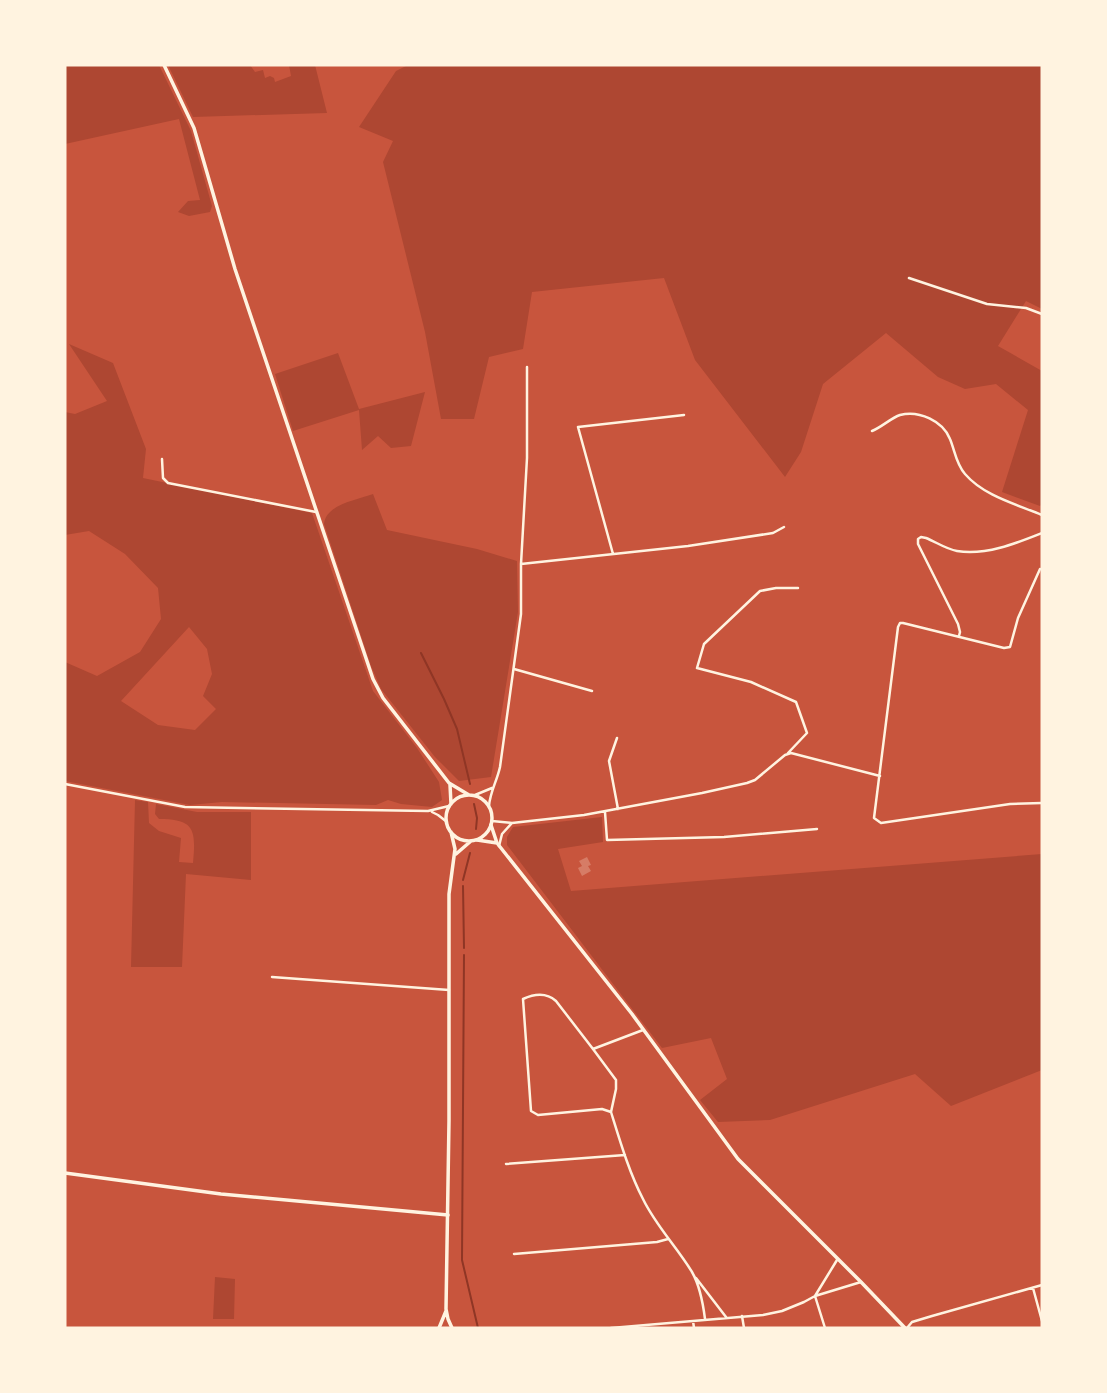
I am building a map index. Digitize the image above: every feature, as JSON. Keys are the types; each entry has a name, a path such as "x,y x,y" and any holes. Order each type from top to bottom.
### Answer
{"main road":[{"path":"164,65 194,128 235,269 377,689 449,783 483,799 489,806 498,844 643,1030 738,1159 906,1328"},
{"path":"449,783 450,805"},
{"path":"439,1328 446,1309 449,894 455,844 447,822 447,811 461,796 472,795"},
{"path":"454,856 486,834 492,823"},
{"path":"451,832 460,839 498,844"},
{"path":"65,1173 221,1194 448,1216"},
{"path":"446,1309 452,1328"}],"street":[{"path":"909,278 987,304 1026,308 1042,314"},
{"path":"489,806 500,767 521,614 527,458 527,367"},
{"path":"872,431 902,414 933,420 943,427 963,472 979,488 1042,515"},
{"path":"613,554 578,427 684,415"},
{"path":"162,459 163,478 168,483 316,512"},
{"path":"521,564 688,546 773,533 784,527"},
{"path":"959,636 958,624 918,544 918,539 926,538 956,551 979,552 1042,533"},
{"path":"1040,569 1018,618 1010,647 1004,648 900,623 874,818 881,823 1010,804 1042,803"},
{"path":"492,823 584,816 755,780 807,733 796,702 751,682 697,667 704,644 760,591 798,588"},
{"path":"514,669 592,691"},
{"path":"617,738 609,761 618,809"},
{"path":"785,755 798,754 880,776"},
{"path":"65,784 185,807 428,811 450,805"},
{"path":"472,795 492,788"},
{"path":"428,811 447,822"},
{"path":"605,811 607,840 724,837 817,829"},
{"path":"498,844 502,834 512,823"},
{"path":"272,977 449,990"},
{"path":"611,1112 602,1109 538,1115 531,1111 523,999 544,994 556,1001 616,1080 611,1112 642,1198 668,1239 726,1317"},
{"path":"593,1049 643,1030"},
{"path":"506,1164 625,1155"},
{"path":"514,1254 668,1239"},
{"path":"825,1328 815,1296 838,1259"},
{"path":"693,1274 705,1319"},
{"path":"611,1328 763,1315 782,1311 815,1296 861,1282"},
{"path":"906,1328 912,1322 1042,1285"},
{"path":"1033,1287 1042,1321"},
{"path":"742,1316 744,1328"},
{"path":"693,1321 694,1328"}],"shaded area":[{"path":"65,65 159,65 191,131 212,206 210,212 189,216 178,212 188,201 200,200 179,119 65,144"},
{"path":"168,65 250,65 255,72 263,70 265,78 270,76 275,82 291,76 289,65 315,65 327,113 193,117"},
{"path":"408,65 1042,65 1042,309 1026,301 998,346 1042,371 1042,504 1040,506 1002,492 1028,410 996,384 965,389 938,377 886,333 823,384 801,452 785,477 695,360 664,278 532,292 523,349 489,357 474,419 441,419 425,332 383,162 393,141 359,127 396,71"},
{"path":"69,344 113,363 146,449 143,478 312,513 373,691 417,748 439,782 442,800 432,807 388,800 376,805 222,802 190,805 65,781 65,662 97,676 140,652 161,619 158,588 125,554 89,531 65,535 65,412 75,414 107,401","holes":["189,627 207,649 212,674 203,696 216,709 195,730 158,725 121,701"]},
{"path":"338,353 359,409 425,392 411,446 391,448 378,436 362,450 359,410 293,431 275,374"},
{"path":"373,494 387,530 477,549 517,561 518,612 491,777 459,781 435,757 381,689 371,666 324,524 326,517 336,507"},
{"path":"135,800 148,802 149,823 159,831 181,838 179,862 193,863 194,842 191,829 180,821 159,819 155,814 156,804 197,812 251,812 251,880 186,874 182,967 131,967"},
{"path":"602,817 603,842 558,849 571,891 1042,854 1042,1070 951,1106 915,1074 770,1120 718,1122 700,1100 727,1079 711,1038 662,1048 507,845 507,837 513,827"},
{"path":"215,1277 235,1279 234,1319 213,1319"}],"building":[{"path":"587,857 591,871 582,876 578,868 582,866 579,861"}],"waterway":[{"path":"421,653 457,729 470,784"},
{"path":"474,804 476,829"},
{"path":"463,880 470,853"},
{"path":"463,886 464,948"},
{"path":"464,955 462,1260 478,1328"}]}
